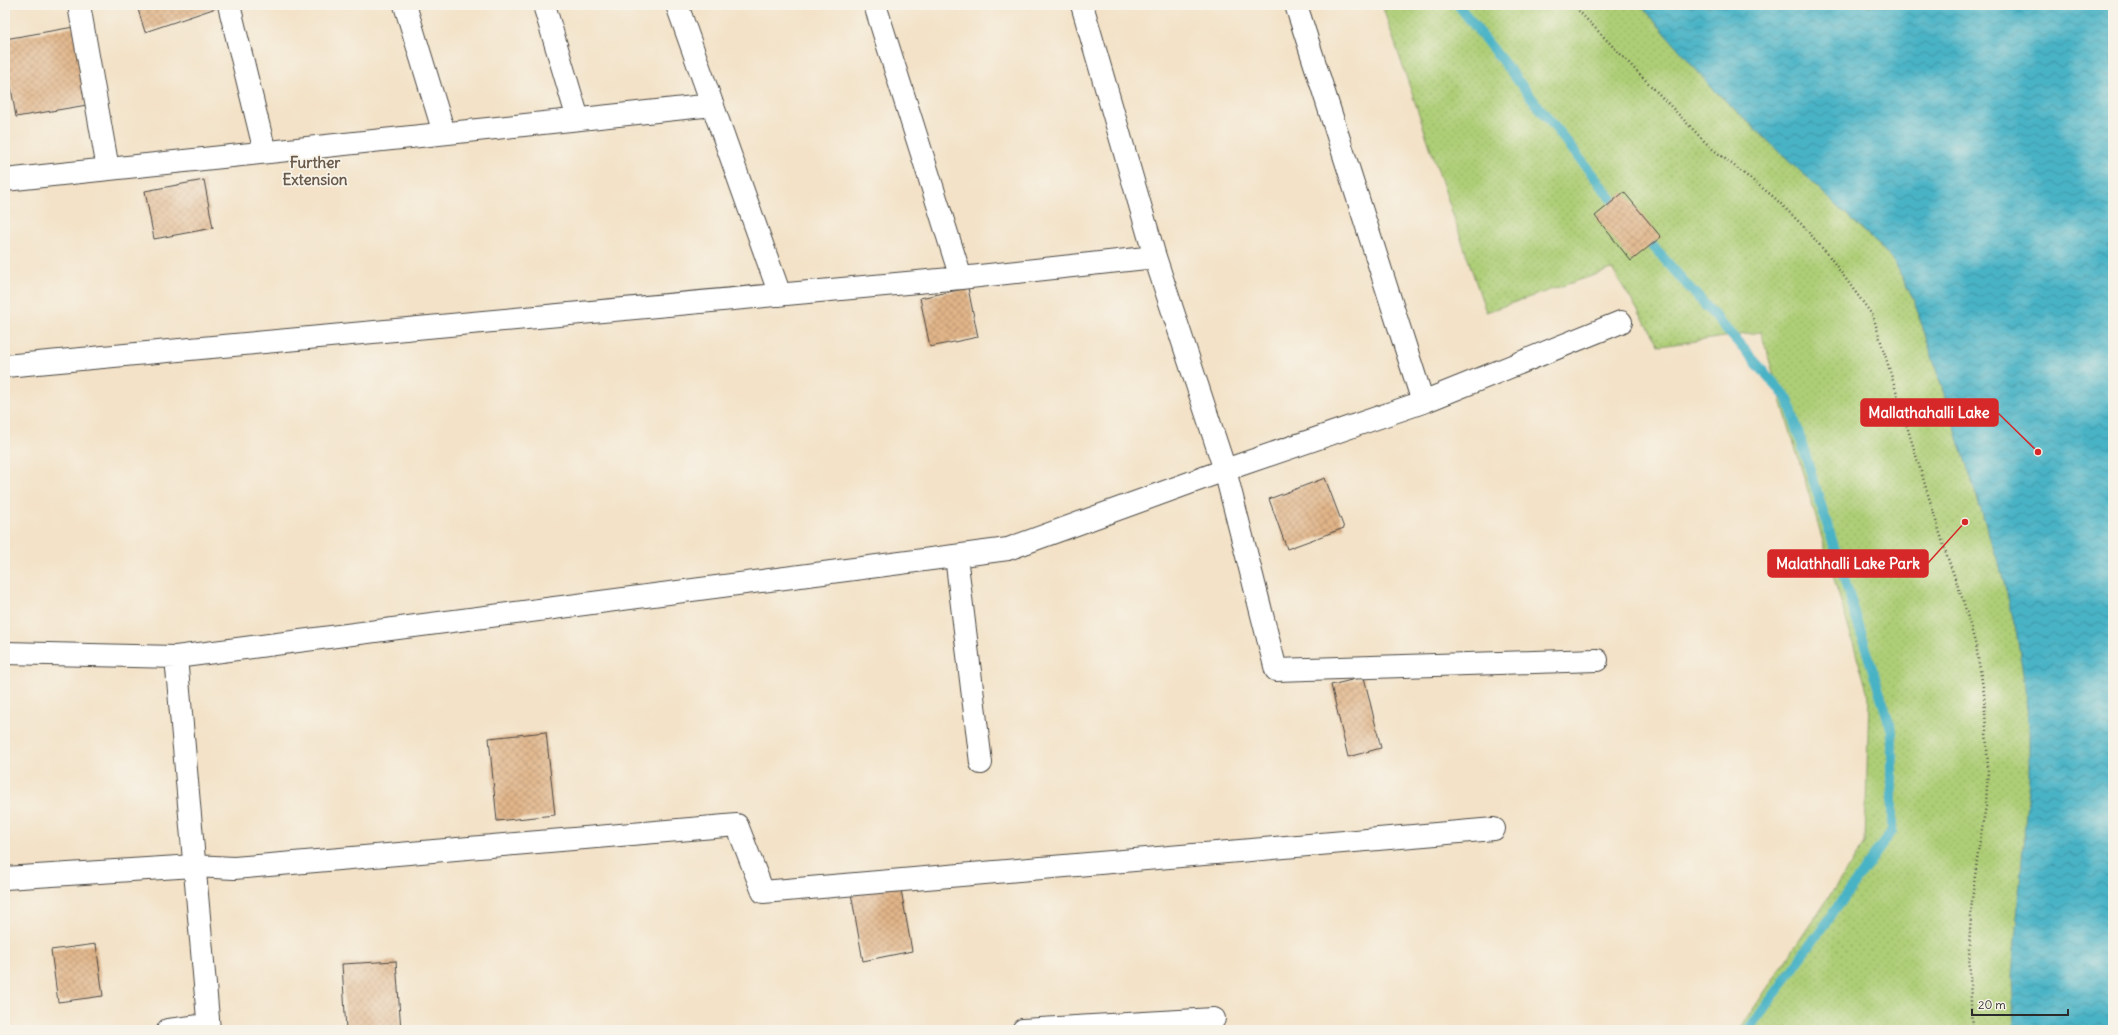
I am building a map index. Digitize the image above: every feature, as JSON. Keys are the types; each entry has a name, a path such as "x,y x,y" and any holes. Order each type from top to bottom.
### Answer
{"street":[{"path":"79,5 108,169"},
{"path":"229,5 265,152"},
{"path":"405,5 444,133"},
{"path":"544,5 578,119"},
{"path":"677,5 780,295"},
{"path":"875,5 961,278"},
{"path":"1082,5 1155,257 1225,470 1276,670 1597,660"},
{"path":"1296,5 1423,402"},
{"path":"5,180 713,105"},
{"path":"5,366 961,278 1155,257"},
{"path":"5,653 176,657 1008,549 1225,470 1423,402 1622,322"},
{"path":"956,556 981,763"},
{"path":"168,1030 208,1028 176,657"},
{"path":"5,878 194,866 234,868 737,825 763,892 1494,829"},
{"path":"1023,1030 1214,1019"}],"path":[{"path":"1573,5 1710,147 1775,198 1804,228 1834,262 1873,316 1947,556 1964,600 1976,646 1984,693 1988,768 1986,806 1978,852 1971,908 1969,947 1972,1030"}],"green space":[{"path":"1382,5 2113,5 2113,1030 1739,1030 1865,843 1869,697 1761,332 1660,346 1612,269 1486,312"}],"water":[{"path":"1641,5 2113,5 2113,1030 2014,1030 2012,976 2029,777 2029,728 2024,680 2016,630 2004,582 1915,303 1896,265 1882,248 1712,88"}],"building":[{"path":"216,5 216,8 145,32 137,6"},
{"path":"74,27 87,105 16,117 5,52 5,39"},
{"path":"204,180 213,228 154,239 145,191"},
{"path":"1624,192 1661,237 1631,261 1595,216"},
{"path":"968,288 978,337 930,347 920,298"},
{"path":"1325,478 1344,528 1287,549 1269,499"},
{"path":"1364,677 1381,748 1348,757 1331,685"},
{"path":"546,732 555,815 497,821 489,738"},
{"path":"900,884 912,951 863,961 851,893"},
{"path":"96,944 103,996 58,1002 51,950"},
{"path":"396,961 401,1030 346,1030 342,964"}],"waterway":[{"path":"1458,5 1622,212"},
{"path":"1643,235 1788,399 1892,732 1892,831 1749,1030"}],"place":[{"name":"Mallathahalli Lake","path":"2038,452"},
{"name":"Malathhalli Lake Park","path":"1965,522"}],"district":[{"name":"Further Extension","path":"315,172"}]}
